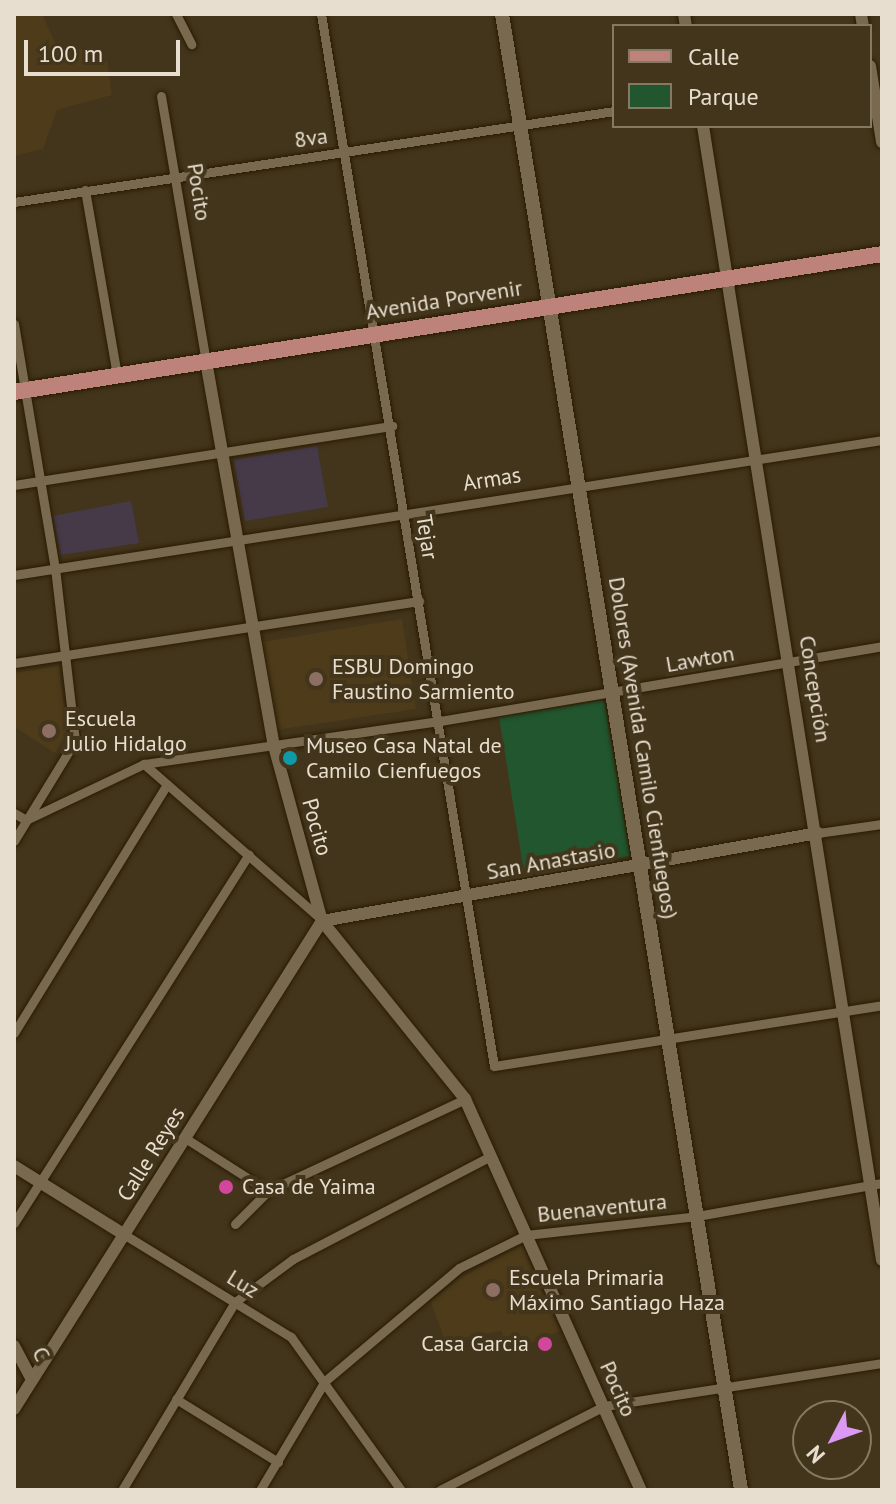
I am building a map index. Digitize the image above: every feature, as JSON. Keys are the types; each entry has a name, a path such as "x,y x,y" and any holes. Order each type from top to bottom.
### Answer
{"main road":[{"name":"Dolores (Avenida Camilo Cienfuegos)","path":"502,14 741,1490"},
{"name":"Avenida Porvenir","path":"20,391 882,254"}],"street":[{"path":"176,14 191,44"},
{"name":"Tejar","path":"321,14 392,426 494,1066 669,1040"},
{"path":"872,80 882,142"},
{"name":"Pocito","path":"161,96 251,628 274,746 322,921 465,1099 641,1490"},
{"name":"8va","path":"14,202 176,175 612,111"},
{"name":"Concepción","path":"703,128 818,833 842,1010 876,1184 882,1260"},
{"path":"85,190 117,375"},
{"path":"14,324 20,391 55,568 75,741 14,841"},
{"path":"14,485 392,426"},
{"name":"Armas","path":"14,575 236,537 882,440"},
{"path":"14,663 419,601"},
{"name":"Lawton","path":"26,820 144,764 440,721 882,646"},
{"path":"144,764 322,921"},
{"path":"14,1033 167,784"},
{"path":"14,813 26,820"},
{"name":"San Anastasio","path":"322,921 882,824"},
{"path":"14,1223 249,854"},
{"name":"Calle Reyes","path":"14,1409 322,921"},
{"path":"669,1040 882,1005"},
{"path":"235,1224 268,1191 465,1099"},
{"path":"185,1138 268,1191"},
{"path":"122,1490 235,1302 293,1259 491,1156"},
{"name":"Luz","path":"14,1166 291,1337 401,1490"},
{"name":"Buenaventura","path":"260,1490 325,1381 459,1268 526,1235 697,1216 876,1184"},
{"name":"C","path":"14,1346 32,1380"},
{"path":"440,1490 604,1406 882,1363"},
{"path":"176,1399 278,1462"}],"shaded area":[{"path":"14,14 42,14 58,49 92,49 99,61 107,61 112,95 57,110 43,149 14,156"},
{"path":"317,446 328,507 245,521 234,460"},
{"path":"131,501 139,543 61,555 53,516"},
{"name":"ESBU Domingo Faustino Sarmiento","path":"402,619 416,709 276,730 262,642"},
{"path":"59,666 67,732 55,753 16,728 14,673"},
{"name":"Escuela Primaria Máximo Santiago Haza","path":"522,1245 560,1331 510,1352 501,1331 445,1341 431,1302 459,1279"}],"green space":[{"path":"604,700 630,856 524,872 499,717"}],"place":[{"name":"ESBU Domingo Faustino Sarmiento","path":"316,679"},
{"name":"Escuela Julio Hidalgo","path":"49,731"},
{"name":"Museo Casa Natal de Camilo Cienfuegos","path":"290,758"},
{"name":"Casa de Yaima","path":"226,1187"},
{"name":"Escuela Primaria Máximo Santiago Haza","path":"493,1290"},
{"name":"Casa Garcia","path":"545,1344"}]}
